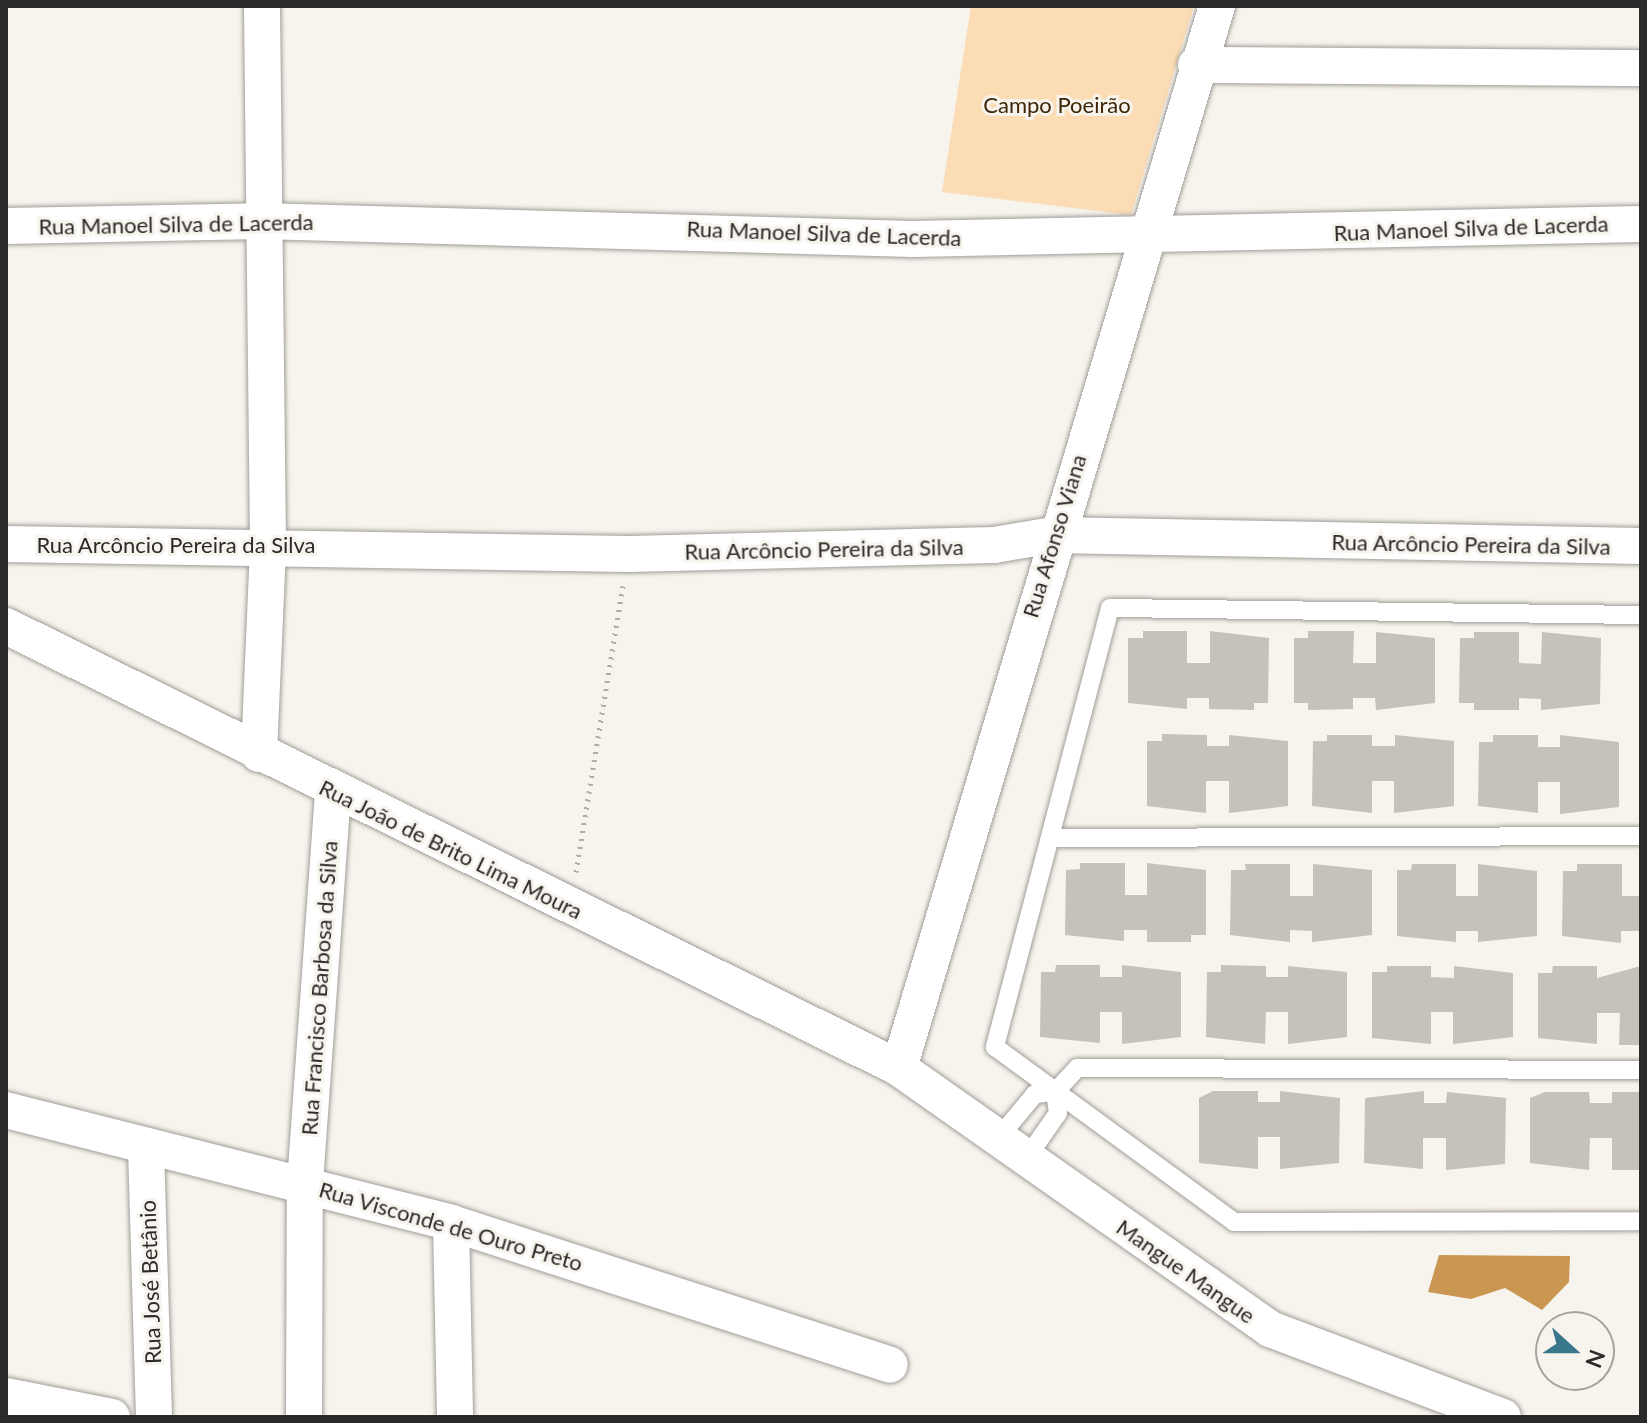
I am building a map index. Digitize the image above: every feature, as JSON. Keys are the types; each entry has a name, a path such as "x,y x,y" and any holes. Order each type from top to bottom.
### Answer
{"street":[{"path":"259,754 268,545 260,221 262,6"},
{"name":"Rua Afonso Viana","path":"899,1068 1053,535 1148,237 1196,65 1217,6"},
{"path":"1196,65 1641,68"},
{"name":"Rua Manoel Silva de Lacerda","path":"6,226 260,221 913,239 1148,237 1641,224"},
{"name":"Rua Arcôncio Pereira da Silva","path":"6,544 268,545 629,554 994,545 1053,535 1641,546"},
{"name":"Rua João de Brito Lima Moura","path":"6,626 333,793 899,1068"},
{"name":"Rua Francisco Barbosa da Silva","path":"304,1417 305,1183 333,793"},
{"name":"Mangue Mangue","path":"899,1068 1270,1329 1503,1417"},
{"name":"Rua Visconde de Ouro Preto","path":"6,1110 146,1148 305,1183 451,1223 890,1365"},
{"name":"Rua José Betânio","path":"146,1148 154,1417"},
{"path":"451,1223 455,1417"},
{"path":"6,1396 112,1417"}],"lane":[{"path":"1641,615 1110,608 995,1047 1234,1222 1641,1221"},
{"path":"1050,838 1641,836"},
{"path":"1014,1146 1035,1094 1055,1092 1077,1068 1641,1070"},
{"path":"1014,1146 1058,1113 1055,1092"}],"path":[{"path":"571,907 629,554"}],"green space":[{"name":"Campo Poeirão","path":"971,6 1194,6 1131,215 942,192"}],"shaded area":[{"path":"1439,1255 1570,1256 1569,1282 1542,1310 1505,1288 1471,1299 1428,1292"}],"building":[{"path":"1143,631 1187,631 1187,663 1210,663 1210,631 1269,638 1268,703 1254,703 1254,710 1209,709 1209,698 1187,698 1187,709 1128,703 1128,638 1143,638"},
{"path":"1308,631 1354,631 1353,663 1376,663 1376,632 1435,638 1435,703 1376,710 1375,698 1353,698 1353,709 1308,710 1308,703 1294,703 1294,638 1308,638"},
{"path":"1474,632 1519,632 1519,663 1541,664 1542,632 1601,638 1600,704 1541,710 1541,699 1519,698 1519,710 1474,710 1474,703 1459,703 1460,638 1474,638"},
{"path":"1162,734 1207,735 1207,746 1229,746 1229,735 1288,741 1288,806 1229,813 1229,781 1206,781 1206,813 1147,806 1147,741 1162,741"},
{"path":"1327,735 1372,735 1372,746 1395,746 1395,735 1454,741 1454,806 1394,813 1394,781 1372,781 1372,813 1312,806 1313,741 1327,741"},
{"path":"1493,735 1538,735 1538,747 1560,747 1560,735 1619,742 1619,807 1560,814 1560,782 1538,782 1538,813 1478,806 1479,742 1493,742"},
{"path":"1080,863 1125,863 1125,895 1147,895 1147,863 1206,870 1206,935 1191,935 1191,942 1147,942 1147,930 1124,930 1124,941 1065,935 1066,870 1080,869"},
{"path":"1245,864 1290,864 1290,896 1313,896 1313,864 1372,870 1372,935 1312,942 1312,931 1290,930 1290,942 1230,935 1231,870 1246,870"},
{"path":"1412,864 1456,864 1456,896 1478,896 1478,864 1537,871 1537,936 1478,942 1478,931 1456,931 1456,942 1397,936 1397,870 1411,870"},
{"path":"1577,864 1622,864 1622,896 1641,896 1641,931 1621,931 1621,943 1562,936 1563,871 1577,871"},
{"path":"1056,965 1100,965 1100,977 1122,977 1122,965 1181,972 1181,1037 1122,1044 1122,1012 1100,1012 1100,1043 1040,1037 1041,972 1055,972"},
{"path":"1221,965 1266,966 1266,977 1288,977 1288,966 1347,972 1347,1037 1288,1044 1288,1012 1266,1012 1265,1044 1206,1037 1207,972 1221,972"},
{"path":"1387,966 1431,966 1431,977 1454,978 1454,966 1513,973 1513,1037 1453,1044 1453,1012 1431,1012 1431,1044 1372,1038 1372,972 1387,972"},
{"path":"1553,966 1597,966 1597,978 1641,966 1641,1045 1619,1045 1620,1013 1597,1013 1597,1044 1538,1038 1538,973 1552,973"},
{"path":"1213,1091 1258,1091 1258,1102 1280,1102 1280,1091 1340,1098 1339,1163 1280,1169 1280,1137 1258,1137 1258,1169 1199,1163 1199,1098"},
{"path":"1424,1091 1424,1103 1446,1103 1447,1092 1506,1098 1505,1164 1446,1170 1446,1138 1423,1138 1423,1169 1364,1163 1365,1098"},
{"path":"1545,1092 1589,1092 1590,1103 1612,1103 1612,1092 1641,1092 1641,1170 1612,1170 1612,1138 1590,1138 1589,1170 1530,1163 1530,1098"}]}
